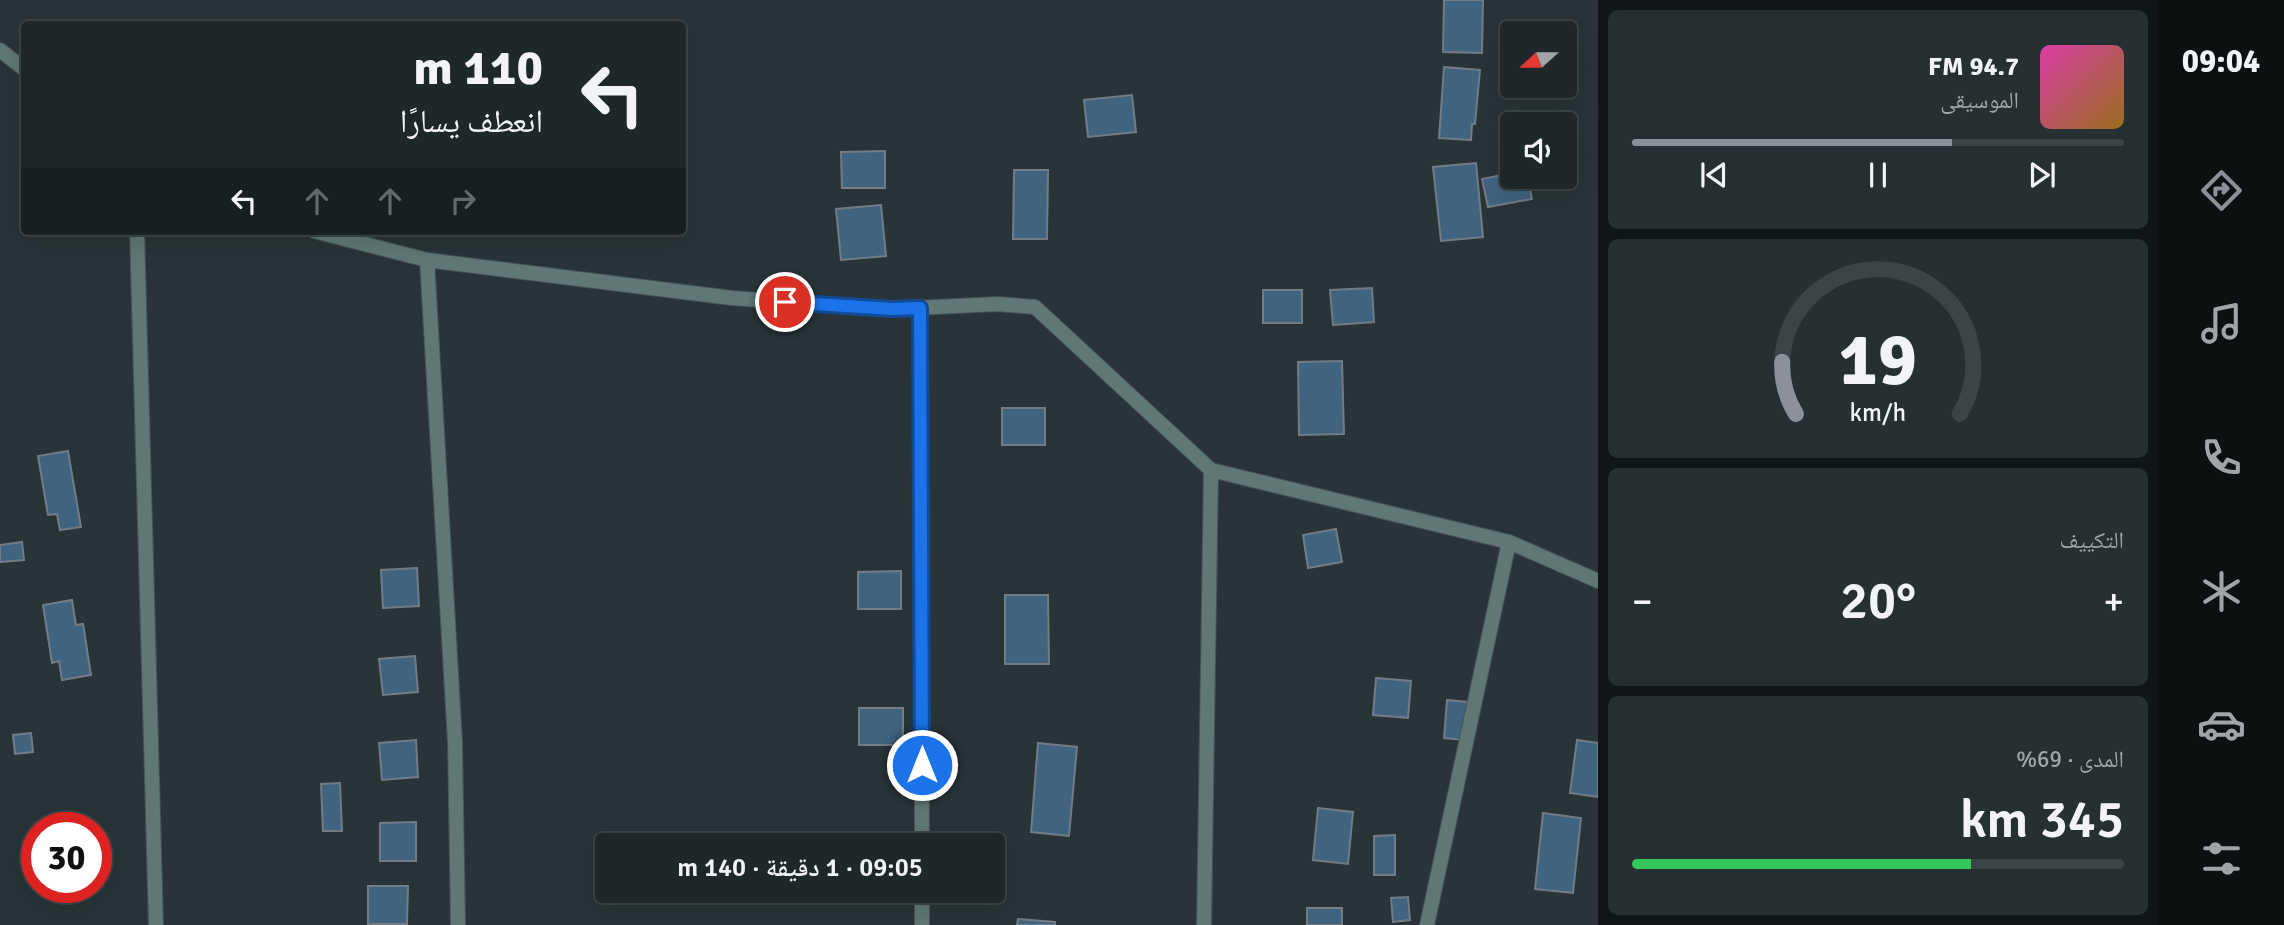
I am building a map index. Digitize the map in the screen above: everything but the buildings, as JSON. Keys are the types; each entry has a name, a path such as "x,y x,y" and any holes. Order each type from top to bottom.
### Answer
{"street":[{"path":"0,50 21,67"},
{"path":"136,235 156,925"},
{"path":"330,235 427,260 732,298 892,309 998,304 1035,307 1211,470 1509,542 1598,581"},
{"path":"427,260 455,742 458,925"},
{"path":"920,308 922,833"},
{"path":"1204,925 1211,470"},
{"path":"1427,925 1509,542"},
{"path":"922,903 922,925"}],"route":[{"path":"785,302 892,309 920,308 922,765"}]}
